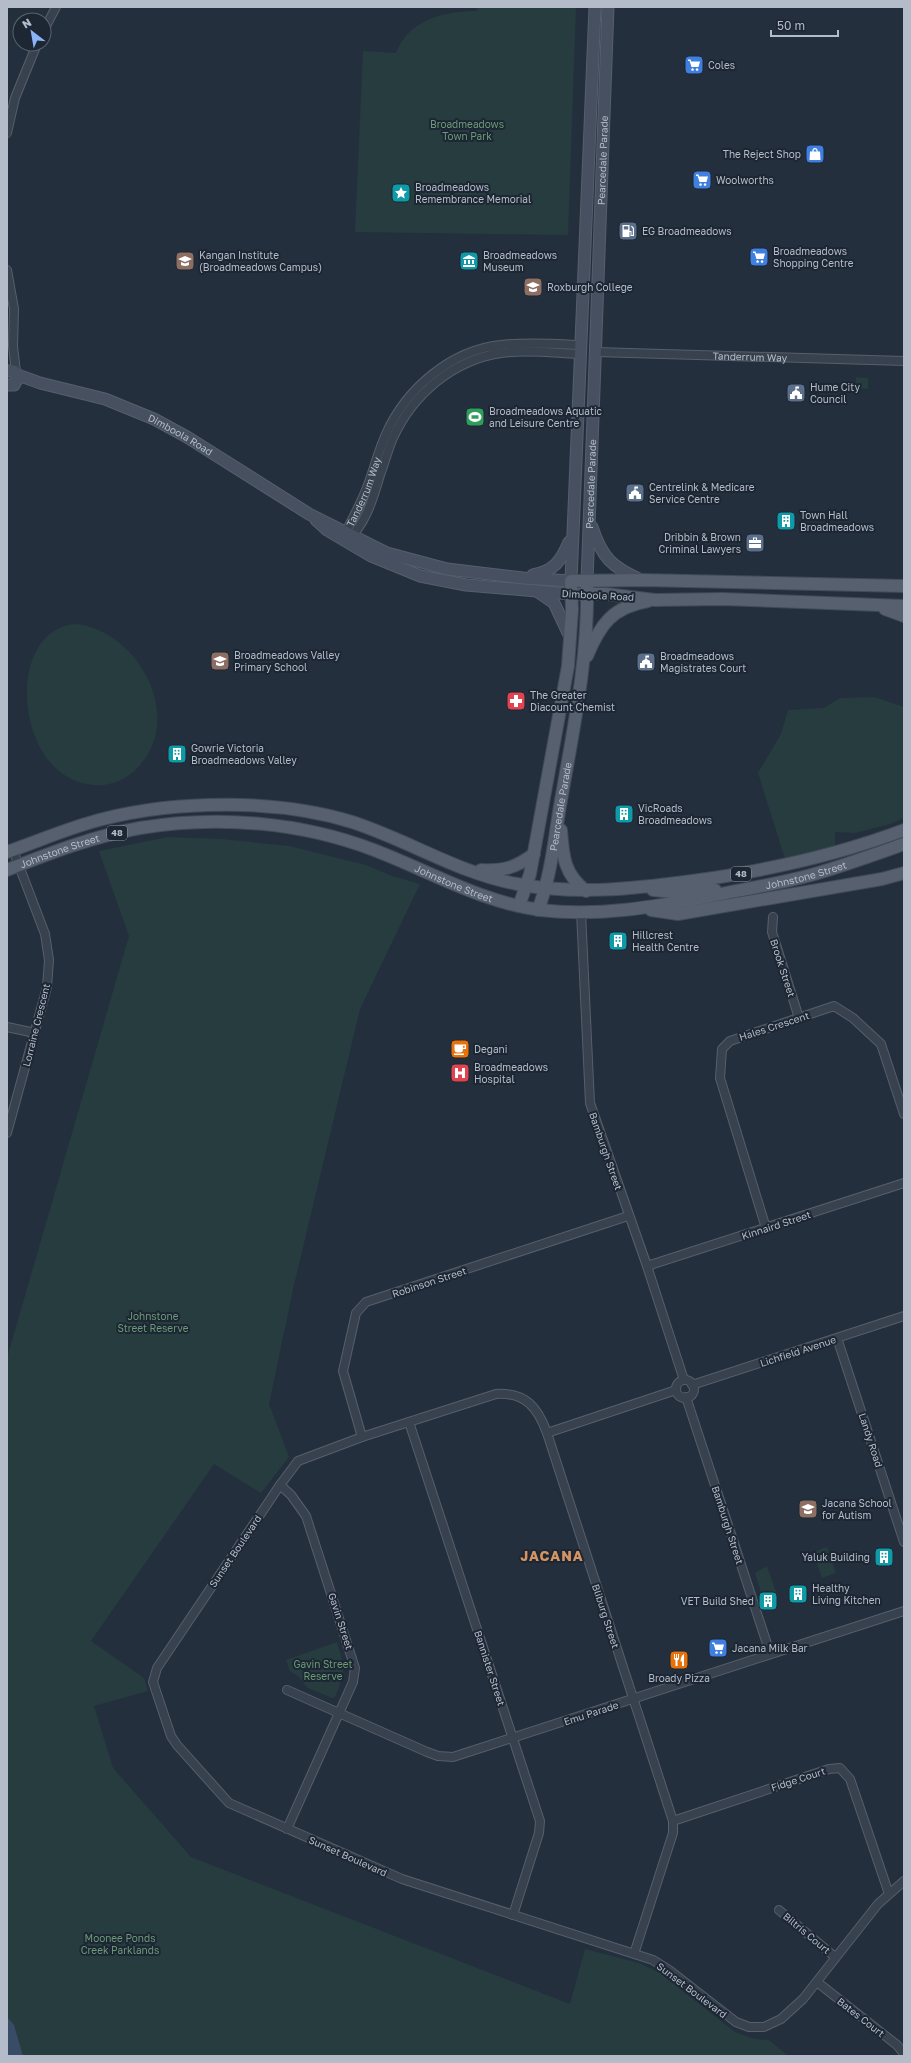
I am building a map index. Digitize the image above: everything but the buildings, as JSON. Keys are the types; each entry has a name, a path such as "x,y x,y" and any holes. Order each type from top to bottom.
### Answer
{"main road":[{"name":"Pearcedale Parade","path":"538,910 547,887 584,664 588,594 587,580"},
{"name":"Dimboola Road","path":"571,581 642,580 904,586"},
{"name":"Pearcedale Parade","path":"519,906 527,885 534,854 568,666 571,581"},
{"name":"Dimboola Road","path":"571,594 588,594 655,600 722,599 904,606"},
{"path":"584,664 598,632 609,619 631,605 655,600"},
{"path":"873,604 904,616"},
{"path":"554,740 572,742"},
{"name":"Johnstone Street","path":"10,851 77,826 105,818 147,810 177,806 254,806 317,814 350,822 388,835 462,868 483,875 527,885 586,891 643,888 754,872 798,863 858,846 904,830"},
{"path":"560,807 562,841 568,871 575,883 586,891"},
{"path":"147,810 150,827"},
{"name":"Johnstone Street","path":"7,870 100,837 150,827 198,822 232,822 303,830 358,844 475,893 538,910 581,912 634,910 812,875 904,844"},
{"path":"462,868 492,870 508,869 517,866 534,854"},
{"path":"634,910 656,910 678,914 882,879 904,873"},
{"path":"882,879 904,880"},
{"path":"643,888 669,892 709,887 715,890 715,895"}],"street":[{"name":"Pearcedale Parade","path":"571,581 595,7"},
{"name":"Pearcedale Parade","path":"587,580 608,7"},
{"path":"7,132 11,97 32,52"},
{"path":"7,270 14,309 12,376"},
{"name":"Tanderrum Way","path":"348,536 360,524 394,437 411,408 430,387 463,365 500,353 580,350 596,352 904,361"},
{"name":"Dimboola Road","path":"12,376 105,399 154,419 187,437 310,514 327,530 348,536 394,555 447,569 523,578 571,581"},
{"path":"590,520 596,540 608,560 621,571 642,580"},
{"path":"523,578 546,572 557,565 563,556 572,534"},
{"name":"Dimboola Road","path":"348,536 389,564 420,576 445,582 571,594"},
{"path":"445,582 447,569"},
{"path":"537,591 554,604 570,637"},
{"name":"Lorraine Crescent","path":"7,1133 47,987 48,949 45,934 19,865 10,851"},
{"name":"Bamburgh Street","path":"581,912 590,1103 628,1216 647,1266 684,1380"},
{"name":"Brook Street","path":"773,917 772,932 799,1018"},
{"name":"Hales Crescent","path":"766,1228 720,1078 722,1048 730,1041 834,1006 853,1018 881,1044 904,1114"},
{"path":"7,1027 35,1033"},
{"name":"Kinnaird Street","path":"647,1266 904,1183"},
{"name":"Robinson Street","path":"362,1437 343,1371 356,1313 366,1302 628,1216"},
{"name":"Lichfield Avenue","path":"692,1385 904,1316"},
{"name":"Landy Road","path":"837,1338 904,1542"},
{"path":"684,1380 692,1385 692,1393 686,1397 680,1396 676,1390 677,1384 684,1380"},
{"path":"547,1433 676,1390"},
{"name":"Bliburg Street","path":"409,1422 487,1396 505,1393 515,1395 532,1405 541,1418 673,1820 673,1832 634,1954"},
{"name":"Bamburgh Street","path":"686,1397 770,1653"},
{"name":"Sunset Boulevard","path":"409,1422 362,1437 298,1461 280,1485 157,1668 153,1682 174,1741 221,1796 234,1805 388,1873 634,1954 661,1965 729,2018 749,2028 764,2027 781,2019 803,1999 878,1904 904,1882"},
{"name":"Bannister Street","path":"409,1422 513,1738 540,1826 513,1915"},
{"name":"Gavin Street","path":"280,1485 295,1500 306,1516 354,1661 353,1682 288,1829"},
{"name":"Emu Parade","path":"287,1690 427,1752 445,1757 462,1754 513,1738 902,1611"},
{"name":"Fidge Court","path":"673,1820 829,1768 840,1768 846,1772 850,1779 889,1894"},
{"name":"Biltris Court","path":"779,1910 835,1957"},
{"name":"Bates Court","path":"816,1982 897,2045 904,2054"}],"green space":[{"name":"Broadmeadows Town Park","path":"477,7 576,7 568,235 355,232 363,51 396,53 402,41 410,32 429,19 441,15 465,11 477,11"},
{"path":"856,377 868,378 868,389 856,388"},
{"path":"77,624 99,630 119,642 135,659 148,679 155,701 157,723 152,745 140,765 128,776 119,781 104,785 74,780 51,763 36,738 28,708 28,678 36,651 52,632"},
{"path":"874,697 904,707 904,818 890,824 855,833 835,832 835,846 785,859 758,773 781,734 788,710 824,708 840,698"},
{"path":"168,837 221,839 289,846 366,865 392,876 420,884 360,1009 294,1285 269,1404 289,1457 261,1493 214,1464 91,1641 144,1678 148,1691 94,1706 113,1768 191,1857 570,2004 585,1949 639,1963 660,1973 735,2032 755,2039 769,2040 788,2056 7,2056 7,1358 129,936 99,851"},
{"path":"827,1547 836,1573 822,1578 813,1552"},
{"path":"767,1566 776,1592 770,1594 768,1590 761,1592 755,1573"},
{"name":"Gavin Street Reserve","path":"337,1642 342,1658 343,1675 335,1697 332,1698 308,1688 298,1676 290,1671 286,1660"}],"water":[{"path":"7,2017 14,2025 23,2056 7,2056"}],"place":[{"name":"Coles","path":"694,65"},
{"name":"The Reject Shop","path":"815,154"},
{"name":"Woolworths","path":"702,180"},
{"name":"Broadmeadows Remembrance Memorial","path":"401,193"},
{"name":"EG Broadmeadows","path":"628,231"},
{"name":"Broadmeadows Shopping Centre","path":"759,257"},
{"name":"Kangan Institute (Broadmeadows Campus)","path":"185,261"},
{"name":"Broadmeadows Museum","path":"469,261"},
{"name":"Roxburgh College","path":"533,287"},
{"name":"Hume City Council","path":"796,393"},
{"name":"Broadmeadows Aquatic and Leisure Centre","path":"475,417"},
{"name":"Centrelink & Medicare Service Centre","path":"635,493"},
{"name":"Town Hall Broadmeadows","path":"786,521"},
{"name":"Dribbin & Brown Criminal Lawyers","path":"755,543"},
{"name":"Broadmeadows Valley Primary School","path":"220,661"},
{"name":"Broadmeadows Magistrates Court","path":"646,662"},
{"name":"The Greater Diacount Chemist","path":"516,701"},
{"name":"Gowrie Victoria Broadmeadows Valley","path":"177,754"},
{"name":"VicRoads Broadmeadows","path":"624,814"},
{"name":"Hillcrest Health Centre","path":"618,941"},
{"name":"Degani","path":"460,1049"},
{"name":"Broadmeadows Hospital","path":"460,1073"},
{"name":"Jacana School for Autism","path":"808,1509"},
{"name":"Yaluk Building","path":"884,1557"},
{"name":"Healthy Living Kitchen","path":"798,1594"},
{"name":"VET Build Shed","path":"768,1601"},
{"name":"Jacana Milk Bar","path":"718,1648"},
{"name":"Broady Pizza","path":"679,1660"}],"district":[{"name":"JACANA","path":"552,1556"}],"park label":[{"name":"Johnstone Street Reserve","path":"153,1322"},
{"name":"Moonee Ponds Creek Parklands","path":"120,1944"}]}
